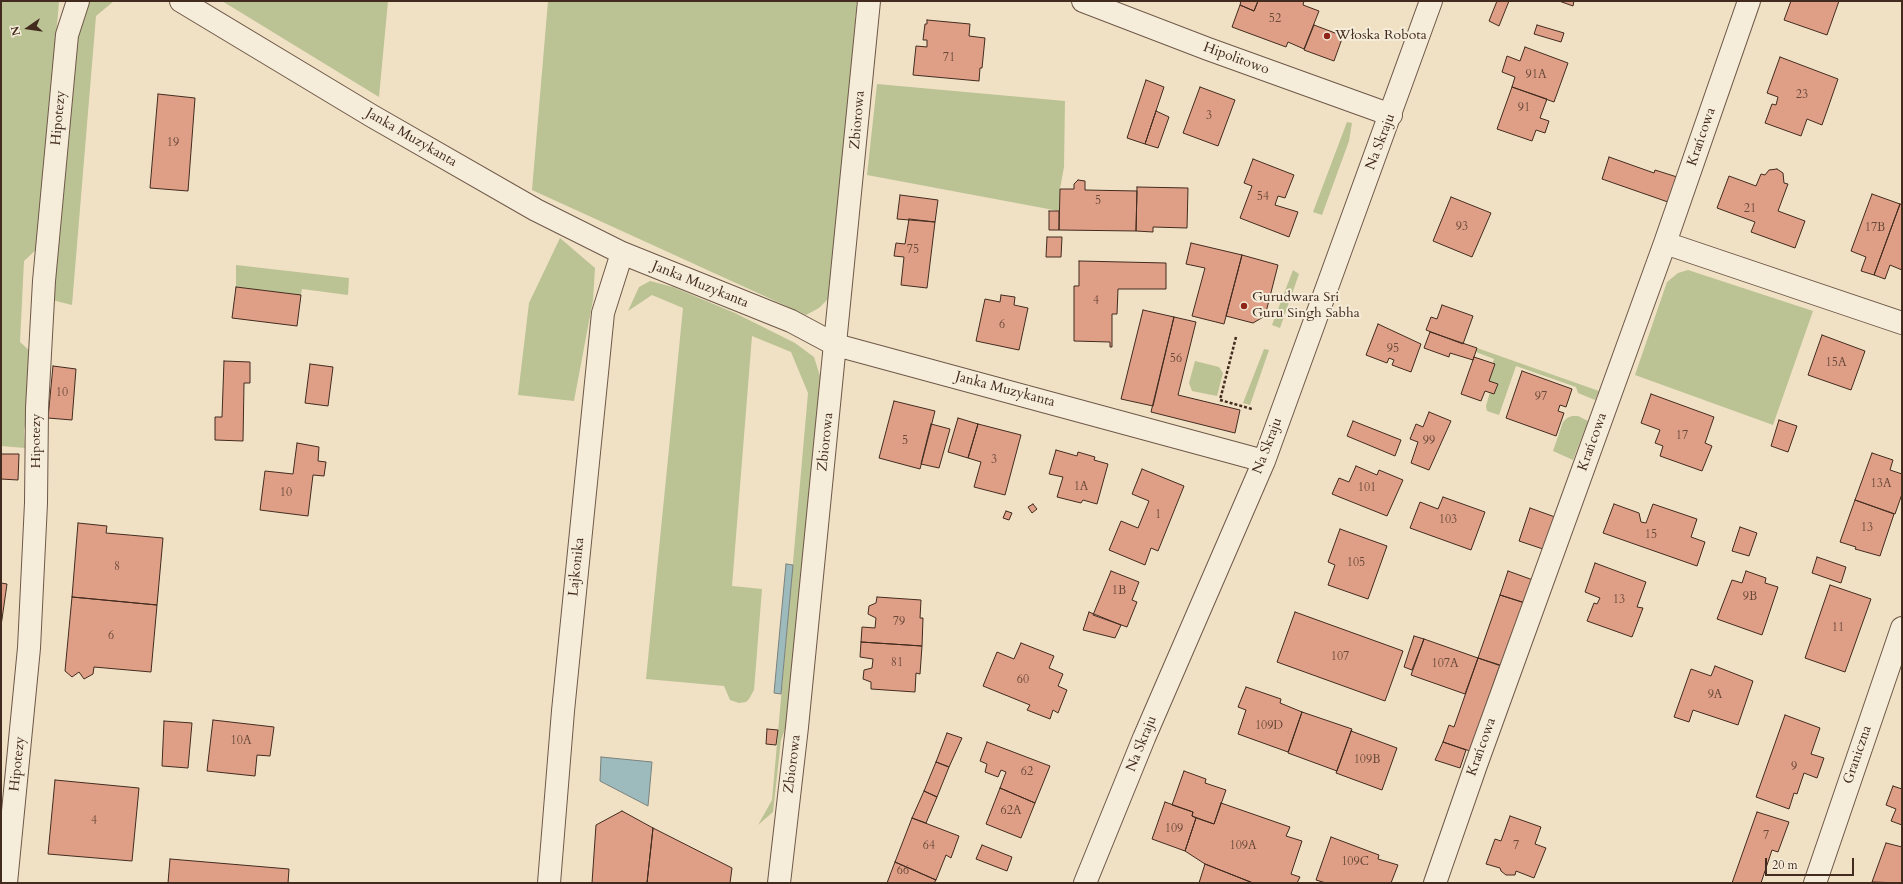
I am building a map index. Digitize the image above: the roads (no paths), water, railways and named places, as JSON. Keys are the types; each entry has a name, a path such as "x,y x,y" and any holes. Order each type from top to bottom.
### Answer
{"street":[{"name":"Hipotezy","path":"6,883 29,648 36,503 37,408 44,281 67,35 78,1"},
{"name":"Janka Muzykanta","path":"180,1 372,116 536,210 622,253 790,321 836,345 1264,461"},
{"name":"Zbiorowa","path":"779,883 798,719 869,1"},
{"name":"Hipolitowo","path":"1083,1 1208,49 1391,115"},
{"name":"Na Skraju","path":"1085,883 1144,738 1264,461 1340,248 1391,115 1431,1"},
{"name":"Krańcowa","path":"1435,883 1478,758 1666,243 1749,1"},
{"path":"1666,243 1902,323"},
{"name":"Lajkonika","path":"549,883 563,711 603,313 622,253"},
{"name":"Graniczna","path":"1814,883 1902,628"}],"water":[{"path":"786,564 793,565 781,694 774,693"},
{"path":"601,757 652,762 648,806 600,781"}],"place":[{"name":"Włoska Robota","path":"1327,36"},
{"name":"Gurudwara Sri Guru Singh Sabha","path":"1244,306"}]}
